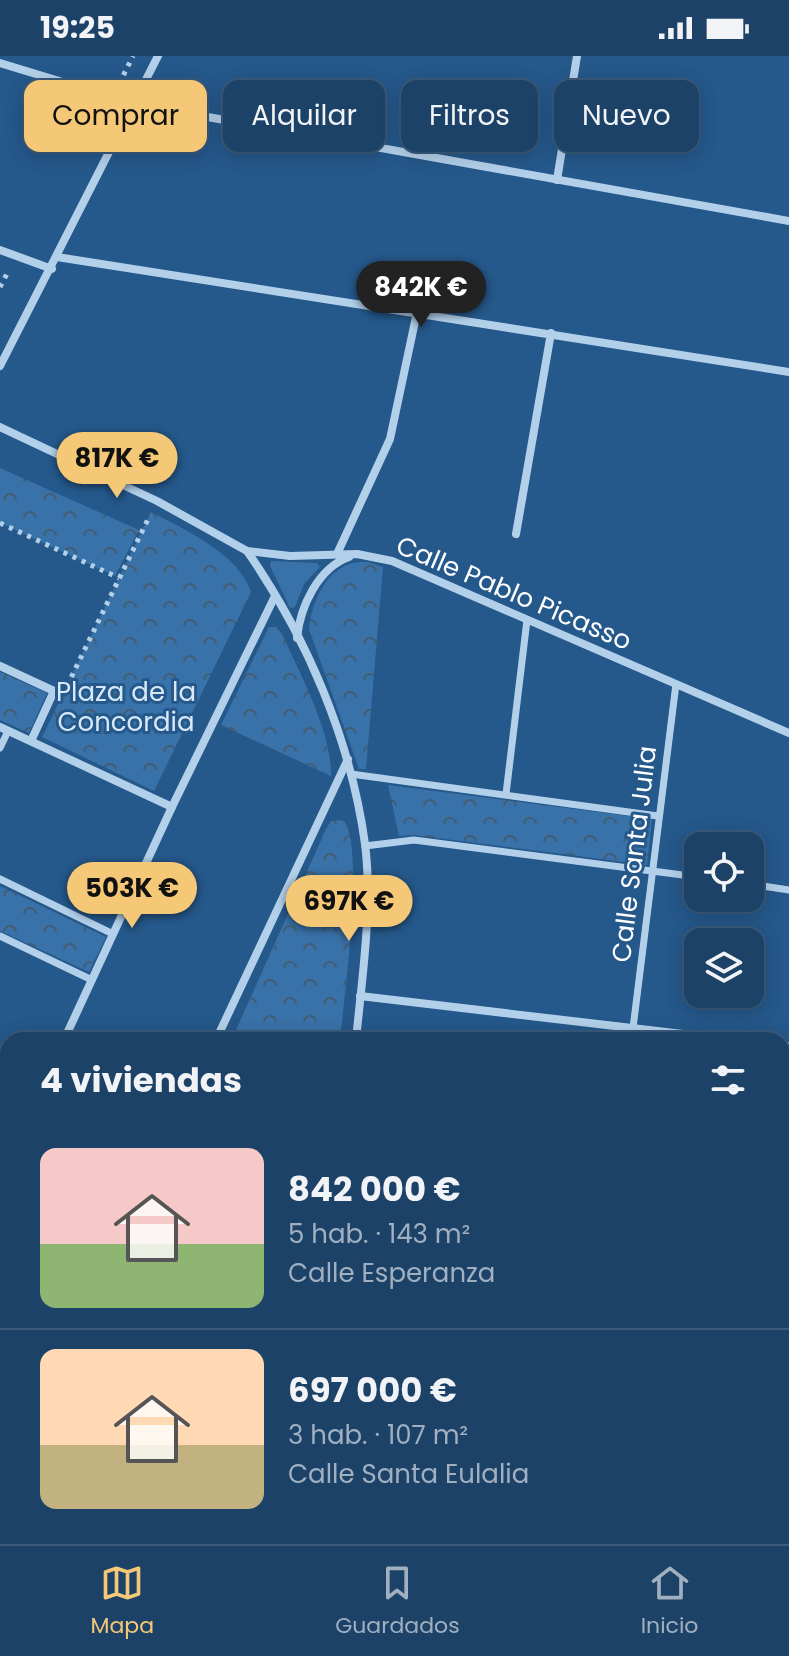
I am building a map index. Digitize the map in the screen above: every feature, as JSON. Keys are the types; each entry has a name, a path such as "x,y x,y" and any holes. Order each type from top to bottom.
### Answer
{"street":[{"path":"146,80 158,56"},
{"path":"557,180 577,56"},
{"path":"0,63 55,80"},
{"path":"207,117 789,221"},
{"path":"0,366 111,152"},
{"path":"0,250 52,269"},
{"path":"57,257 789,372"},
{"path":"337,554 390,439 417,312"},
{"path":"516,534 551,333"},
{"name":"Calle Pablo Picasso","path":"0,427 157,501 247,551 290,556 357,554 392,561 789,733"},
{"path":"247,551 297,638 348,759 365,846 367,932 357,1032"},
{"path":"297,638 304,607 316,586 334,564 357,554"},
{"path":"68,1032 172,807 275,596"},
{"path":"506,794 527,620"},
{"path":"0,666 54,691 31,741"},
{"name":"Calle Santa Julia","path":"633,1028 676,684"},
{"path":"0,748 4,729 172,807"},
{"path":"220,1032 348,759"},
{"path":"351,774 658,816"},
{"path":"365,846 414,840 684,875"},
{"path":"0,879 113,934"},
{"path":"764,886 789,890"},
{"path":"0,936 92,980"},
{"path":"360,996 667,1032"}],"path":[{"path":"122,80 133,56"},
{"path":"0,287 16,256"},
{"path":"61,697 157,501"},
{"path":"0,523 119,578"}],"green space":[{"path":"0,468 139,530 115,576 0,523"},
{"name":"Plaza de la Concordia","path":"151,512 223,554 245,578 251,592 154,791 42,737"},
{"path":"271,561 317,563 320,567 304,584 295,607 290,608 270,566"},
{"path":"368,562 383,567 366,769 359,769 309,629 316,600 332,575 349,564"},
{"path":"269,627 276,627 282,634 314,704 326,741 331,776 221,725"},
{"path":"0,672 47,693 29,733 0,720"},
{"path":"388,785 652,819 647,865 414,835 399,836"},
{"path":"331,821 344,821 353,861 351,925 341,1032 235,1032 326,829"},
{"path":"0,886 106,937 89,972 0,931"}]}
